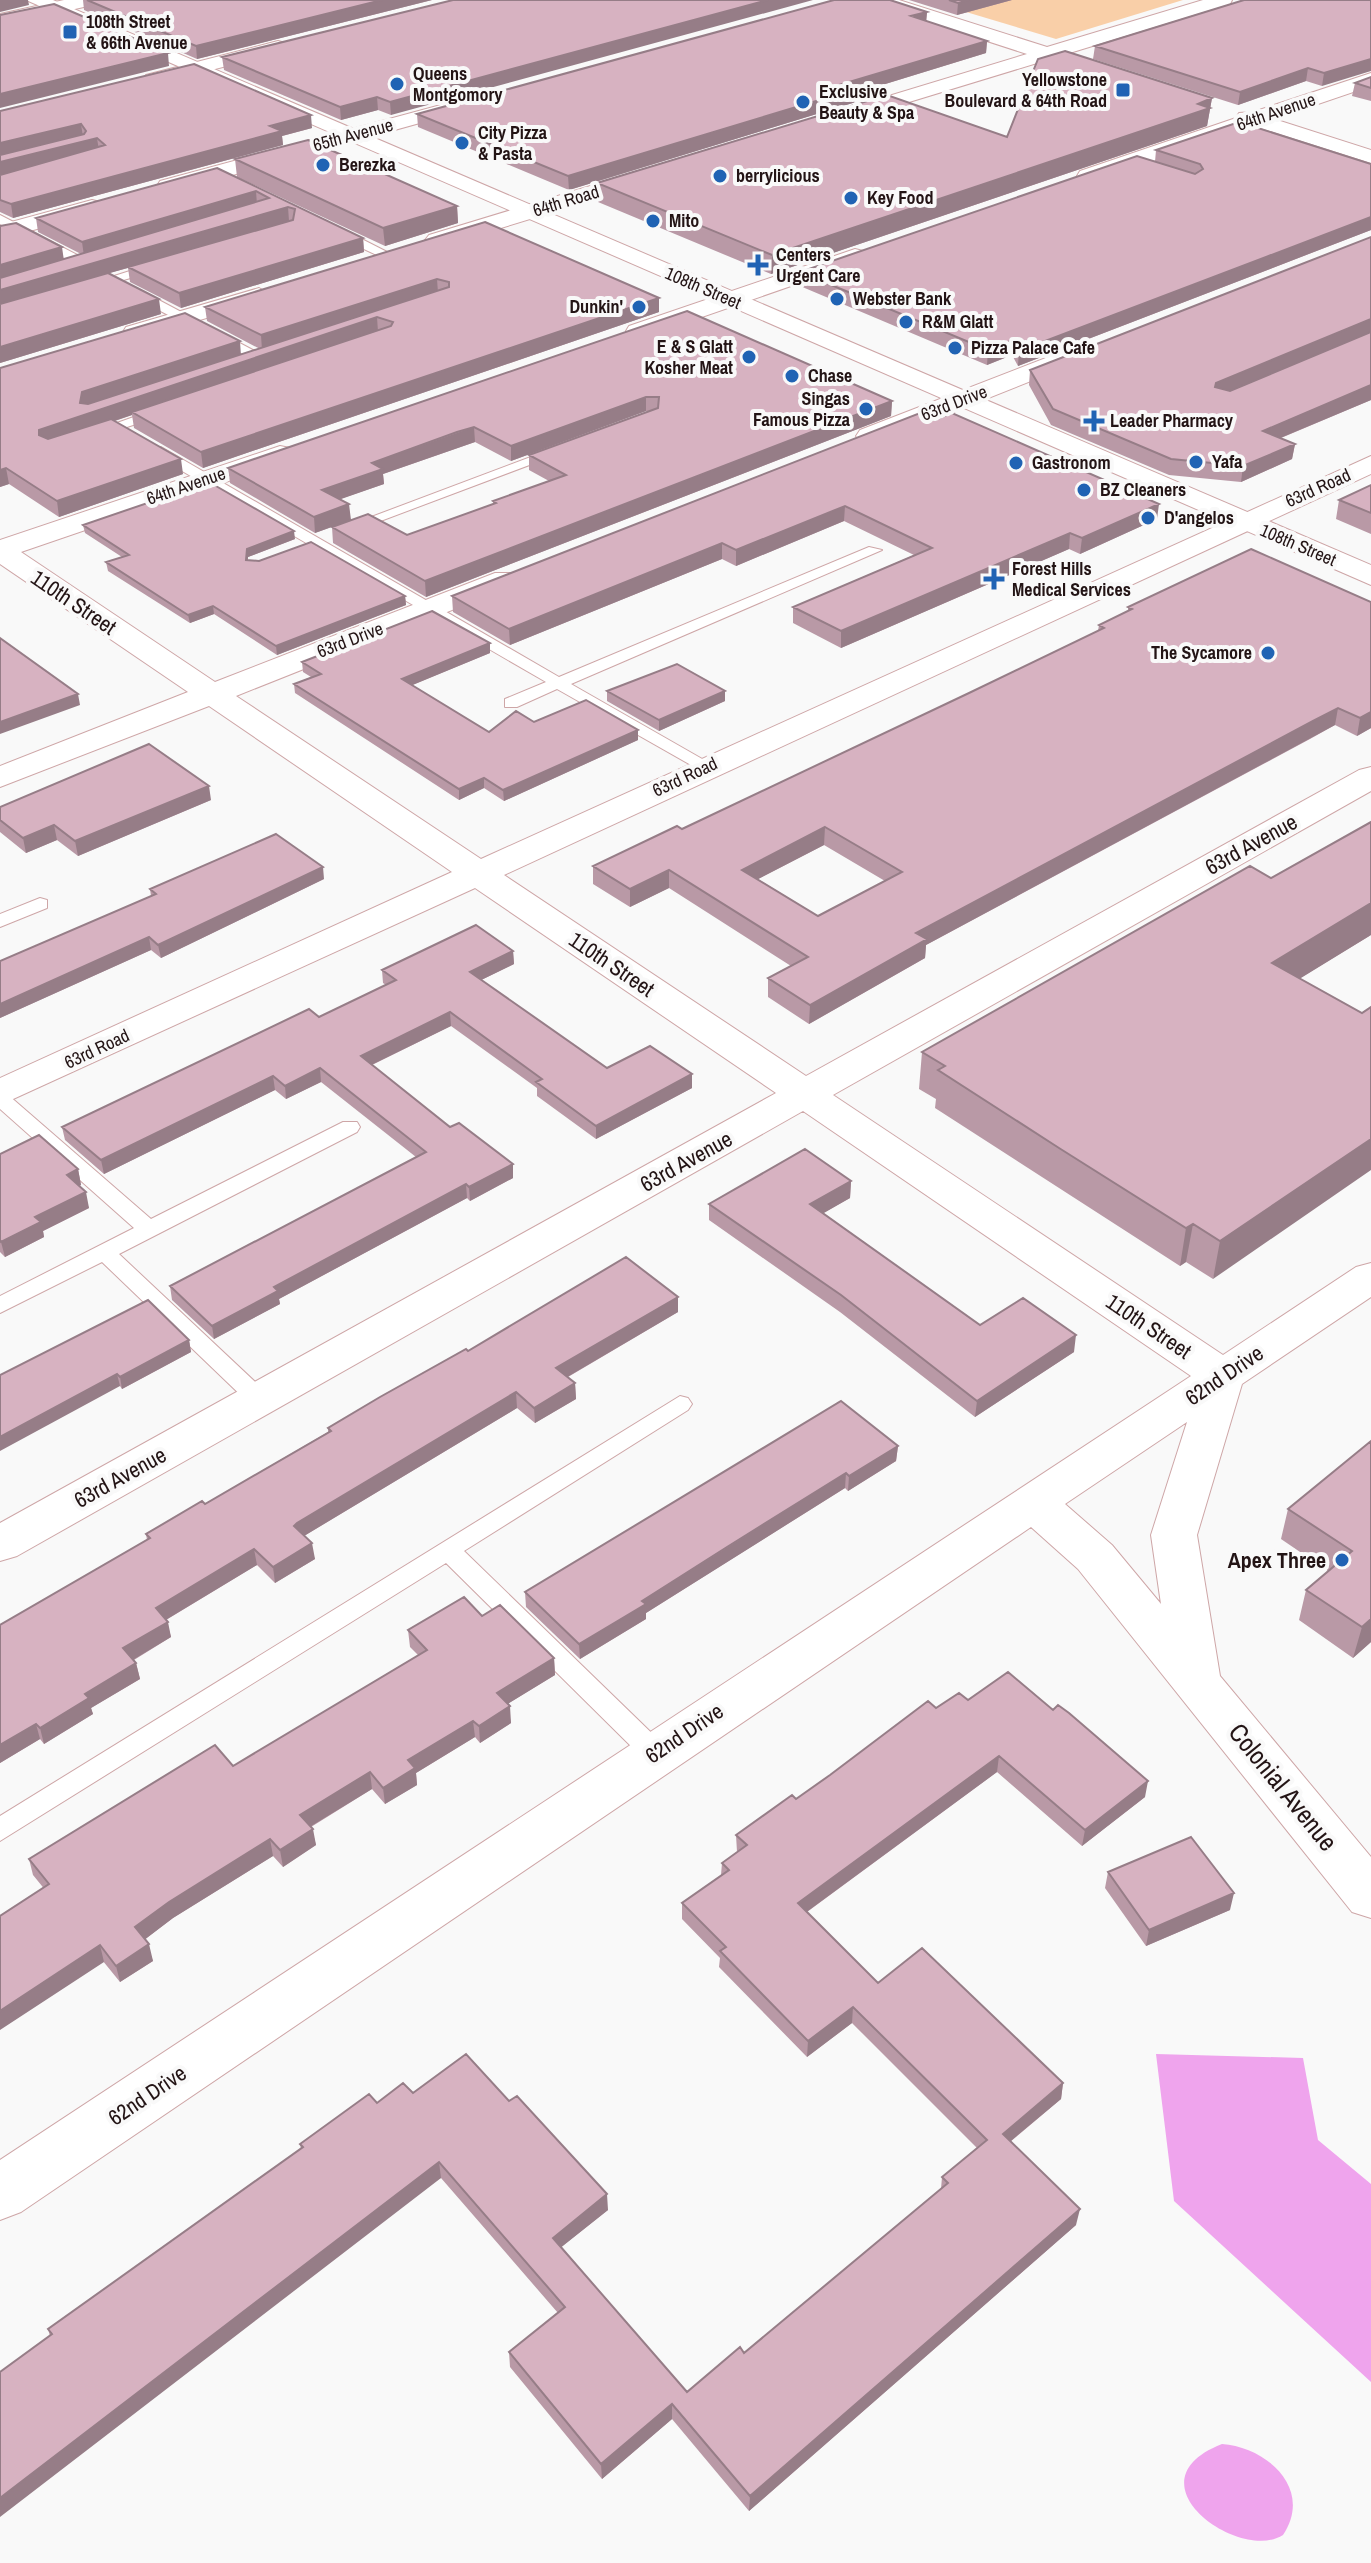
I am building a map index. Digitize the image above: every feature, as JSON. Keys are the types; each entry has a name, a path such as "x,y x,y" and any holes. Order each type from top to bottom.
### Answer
{"main road":[{"name":"108th Street","path":"45,4 1371,576"}],"street":[{"path":"0,20 45,4 90,0"},
{"path":"880,0 1088,67"},
{"path":"827,121 1223,0"},
{"path":"128,85 299,42"},
{"name":"64th Avenue","path":"1061,186 1141,165 1253,119 1371,79"},
{"name":"65th Avenue","path":"155,190 224,177 350,136 496,96"},
{"path":"1213,106 1371,157"},
{"name":"64th Road","path":"358,264 678,167"},
{"path":"6,226 109,202"},
{"path":"621,337 879,248"},
{"path":"107,341 285,286"},
{"name":"63rd Drive","path":"843,446 1114,340"},
{"name":"64th Avenue","path":"0,551 305,445"},
{"name":"63rd Road","path":"0,1095 1371,464"},
{"name":"110th Street","path":"0,551 1223,1376"},
{"name":"63rd Drive","path":"0,777 534,568"},
{"name":"63rd Avenue","path":"0,1544 1371,777"},
{"name":"62nd Drive","path":"0,2193 1031,1501 1371,1277"},
{"path":"1196,1678 1174,1535 1223,1376"},
{"name":"Colonial Avenue","path":"1031,1501 1095,1557 1371,1896"}],"lane":[{"path":"6,226 83,263"},
{"path":"332,229 387,255"},
{"path":"69,267 98,259"},
{"path":"83,288 171,263"},
{"path":"111,280 261,358"},
{"path":"246,362 276,353"},
{"path":"76,439 175,407"},
{"path":"115,426 705,768"},
{"path":"291,550 579,444"},
{"path":"511,703 874,550"},
{"path":"0,921 40,904"},
{"path":"0,1095 149,1229"},
{"path":"0,1305 350,1127"},
{"path":"104,1252 259,1399"},
{"path":"0,1830 680,1404"},
{"path":"448,1550 655,1753"}],"shaded area":[{"path":"926,0 1183,0 1056,39"},
{"path":"1156,2054 1303,2058 1318,2140 1371,2184 1371,2382 1174,2201"},
{"path":"1222,2444 1254,2453 1281,2473 1293,2501 1291,2518 1283,2535 1264,2541 1242,2538 1219,2529 1200,2514 1187,2497 1185,2478 1195,2460"}],"building":[{"path":"87,0 382,0 196,46"},
{"path":"453,0 768,0 390,102 377,97 340,107 222,57"},
{"path":"834,0 890,0 927,12 911,16 987,41 842,84 856,89 568,176 417,114"},
{"path":"1244,0 1371,0 1371,59 1324,73 1308,68 1240,92 1095,46"},
{"path":"54,4 168,53 0,94 0,15"},
{"path":"1065,51 1212,98 1198,104 1210,108 772,255 597,183 887,95 1007,137 1038,59"},
{"path":"194,64 311,115 270,126 282,131 11,204 0,200 0,175 105,145 97,138 0,162 0,155 86,131 81,124 0,143 0,111"},
{"path":"1371,77 1371,88 1355,83"},
{"path":"1239,122 1371,164 1371,217 1019,351 1013,340 988,350 800,272 1137,156 1195,174 1203,169 1200,164 1156,150"},
{"path":"308,140 457,206 383,228 235,159"},
{"path":"217,168 363,238 179,293 128,267 293,220 295,209 288,207 0,290 0,278 269,198 256,191 82,242 36,218"},
{"path":"485,222 659,298 201,452 132,412 391,326 393,322 377,317 39,430 39,435 48,439 111,419 181,459 57,501 6,468 0,470 0,368 185,313 240,341 82,392 80,403 88,404 449,287 449,282 437,279 261,335 205,307"},
{"path":"16,223 62,247 0,265 0,226"},
{"path":"1371,237 1371,319 1216,383 1215,387 1230,391 1371,332 1371,385 1263,431 1295,444 1243,466 1171,459 1053,409 1030,370"},
{"path":"108,273 159,299 0,347 0,304"},
{"path":"687,311 892,401 425,581 332,527 368,514 407,535 496,503 493,501 566,475 529,455 658,408 659,397 646,397 511,446 474,427 457,432 372,463 383,469 322,490 349,504 314,517 228,468"},
{"path":"920,413 935,420 952,413 1159,504 1082,538 1070,533 841,631 793,607 932,548 845,506 736,550 722,543 509,629 452,596"},
{"path":"209,482 294,531 247,549 246,560 259,561 311,542 405,596 276,646 213,606 188,615 106,562 129,555 83,525"},
{"path":"1371,485 1371,513 1339,500"},
{"path":"1251,549 1371,602 1371,712 1360,718 1338,708 1313,721 916,933 927,939 810,1005 768,978 808,957 669,870 630,889 593,866 677,826 682,829 1104,628 1099,625 1132,609 1128,607","holes":["825,827 902,872 818,916 742,870"]},
{"path":"432,611 490,643 402,679 489,732 516,711 534,722 586,700 638,730 503,790 484,778 459,789 294,684 321,674 302,662"},
{"path":"0,638 78,694 0,722"},
{"path":"677,664 725,691 659,720 607,691"},
{"path":"149,744 209,786 75,841 54,825 23,838 0,820 0,807"},
{"path":"1371,822 1371,903 1272,963 1362,1013 1371,1007 1371,1139 1220,1241 1193,1224 1186,1228 1059,1148 938,1070 945,1066 922,1052 1250,866 1271,878"},
{"path":"276,834 323,867 158,945 149,937 0,1004 0,961 156,894 150,889"},
{"path":"476,925 513,951 470,972 607,1068 650,1046 692,1074 596,1126 536,1082 542,1079 450,1012 361,1056 450,1127 459,1123 513,1164 469,1187 466,1184 274,1287 278,1291 212,1326 170,1286 426,1152 320,1068 285,1086 273,1076 101,1160 62,1127 309,1009 319,1017 396,980 382,970"},
{"path":"39,1135 78,1169 67,1175 86,1192 35,1217 41,1222 1,1242 0,1154"},
{"path":"805,1149 851,1181 810,1204 980,1325 1023,1298 1076,1335 977,1401 841,1295 709,1204"},
{"path":"626,1257 678,1297 556,1368 575,1383 534,1408 516,1392 297,1523 294,1526 312,1543 273,1567 254,1549 156,1608 168,1622 123,1648 136,1663 85,1694 89,1698 40,1728 36,1724 0,1745 0,1625 150,1538 146,1534 202,1501 205,1504 331,1431 328,1428 380,1397 466,1349 468,1351"},
{"path":"148,1300 189,1340 120,1377 117,1374 0,1437 0,1375"},
{"path":"841,1401 898,1446 849,1476 846,1473 727,1547 642,1601 646,1604 579,1644 525,1592"},
{"name":"Apex Three","path":"1371,1441 1371,1619 1362,1627 1306,1590 1352,1551 1288,1509"},
{"path":"464,1597 482,1616 500,1605 554,1658 497,1693 510,1706 479,1726 473,1721 408,1760 415,1768 383,1788 370,1772 300,1815 313,1829 280,1850 270,1839 169,1902 135,1927 149,1944 116,1966 100,1945 0,2011 0,1916 49,1884 29,1859 215,1745 233,1766 427,1650 408,1630"},
{"path":"1008,1672 1053,1710 1058,1705 1069,1713 1148,1781 1085,1830 999,1756 798,1903 878,1983 922,1948 1063,2083 1003,2134 1080,2209 750,2496 672,2404 601,2464 509,2352 565,2307 439,2162 0,2498 0,2372 52,2334 48,2329 303,2147 300,2144 369,2094 377,2103 403,2083 413,2093 466,2054 509,2101 517,2096 607,2194 553,2238 687,2392 740,2347 744,2353 948,2183 942,2177 987,2140 853,2007 808,2041 720,1951 726,1947 682,1903 729,1870 722,1863 747,1845 736,1835 792,1795 796,1799 928,1701 936,1708 959,1693 968,1700"},
{"path":"1191,1837 1234,1893 1149,1930 1108,1872"}],"place":[{"name":"108th Street & 66th Avenue","path":"70,32"},
{"name":"Queens Montgomory","path":"397,84"},
{"name":"Yellowstone Boulevard & 64th Road","path":"1123,90"},
{"name":"Exclusive Beauty & Spa","path":"803,102"},
{"name":"City Pizza & Pasta","path":"462,143"},
{"name":"Berezka","path":"323,165"},
{"name":"berrylicious","path":"720,176"},
{"name":"Key Food","path":"851,198"},
{"name":"Mito","path":"653,221"},
{"name":"Centers Urgent Care","path":"758,265"},
{"name":"Webster Bank","path":"837,299"},
{"name":"Dunkin'","path":"639,307"},
{"name":"R&M Glatt","path":"906,322"},
{"name":"Pizza Palace Cafe","path":"955,348"},
{"name":"E & S Glatt Kosher Meat","path":"749,357"},
{"name":"Chase","path":"792,376"},
{"name":"Singas Famous Pizza","path":"866,409"},
{"name":"Leader Pharmacy","path":"1094,421"},
{"name":"Yafa","path":"1196,462"},
{"name":"Gastronom","path":"1016,463"},
{"name":"BZ Cleaners","path":"1084,490"},
{"name":"D'angelos","path":"1148,518"},
{"name":"Forest Hills Medical Services","path":"994,579"},
{"name":"The Sycamore","path":"1268,653"},
{"name":"Apex Three","path":"1342,1560"}]}
